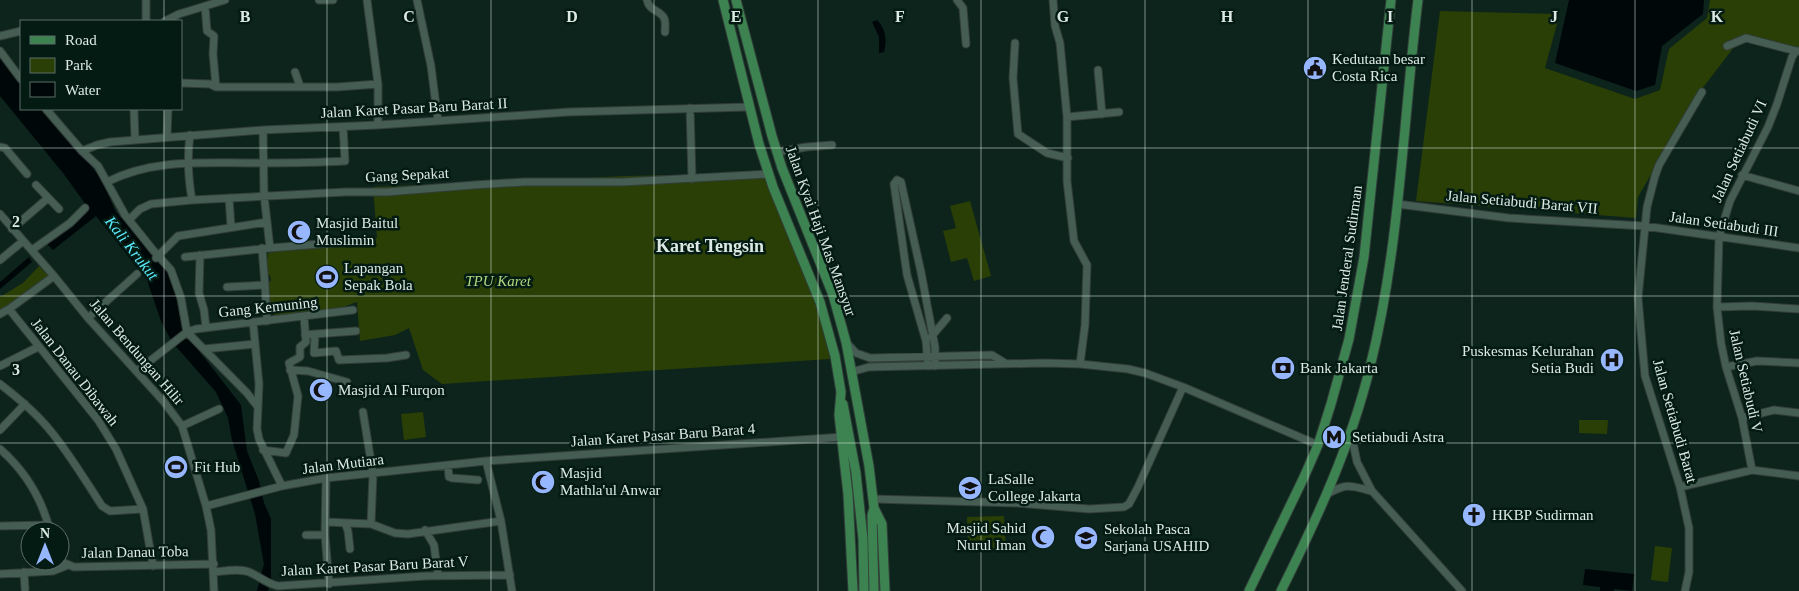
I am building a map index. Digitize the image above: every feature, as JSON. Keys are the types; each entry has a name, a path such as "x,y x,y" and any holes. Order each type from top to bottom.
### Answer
{"main road":[{"name":"Jalan Kyai Haji Mas Mansyur","path":"723,0 749,107 769,174 820,302 835,356 841,392 839,415 848,494 854,591"},
{"name":"Jalan Kyai Haji Mas Mansyur","path":"736,0 777,152 788,184 828,280 846,342 873,503 879,516 883,537 885,591"},
{"name":"Jalan Jenderal Sudirman","path":"1249,591 1318,445 1349,339 1361,276 1391,0"},
{"path":"1281,591 1327,494 1351,432 1370,368 1389,271 1418,0"},
{"path":"841,392 856,473 862,539 864,591"},
{"path":"873,503 874,591"}],"street":[{"path":"146,0 146,20"},
{"path":"167,20 179,14 225,0"},
{"path":"319,0 333,0"},
{"path":"367,0 378,84 378,125"},
{"path":"417,0 431,66 438,120"},
{"path":"647,0 650,8 664,17 665,32"},
{"path":"957,0 963,8 966,44"},
{"path":"1053,0 1055,26 1060,43 1067,117 1068,180 1074,241 1088,265 1085,325 1080,364"},
{"path":"205,6 207,31 214,36 213,54 216,87"},
{"path":"0,36 20,31"},
{"path":"1727,46 1746,38 1798,51"},
{"path":"1015,43 1013,78 1018,134 1047,153 1068,158"},
{"path":"0,51 20,78"},
{"name":"Jalan Setiabudi VI","path":"1719,237 1730,201 1742,174 1768,127 1792,57 1798,51"},
{"path":"1098,70 1102,114"},
{"path":"295,72 300,86"},
{"path":"182,83 210,84 216,87 336,87 378,84"},
{"name":"Jalan Setiabudi Barat","path":"1684,591 1689,572 1689,528 1680,487 1645,376 1638,298 1644,226 1651,190 1660,165 1702,92"},
{"name":"Jalan Karet Pasar Baru Barat II","path":"82,151 110,142 263,130 378,125 588,111 749,107"},
{"path":"690,108 692,178"},
{"path":"47,110 82,151 98,166 129,220 157,257 171,270 181,298 186,332 247,393 258,407"},
{"path":"134,110 136,140"},
{"path":"168,110 168,137"},
{"path":"1067,117 1119,112"},
{"path":"107,182 124,173 145,168 188,163 345,161 343,127"},
{"path":"263,130 264,195 267,222 265,285 267,321"},
{"path":"190,136 188,183 192,200"},
{"path":"777,152 832,145"},
{"path":"2,147 27,174"},
{"name":"Gang Sepakat","path":"129,220 140,209 151,204 192,200 264,195 386,192 474,184 623,182 769,174"},
{"path":"1742,174 1799,191"},
{"path":"931,357 907,276 894,184 897,180 901,182 933,335 931,366"},
{"path":"36,185 59,209"},
{"path":"12,229 48,198"},
{"path":"229,198 231,227"},
{"path":"896,200 904,198"},
{"name":"Jalan Setiabudi Barat VII","path":"1397,204 1509,218 1644,226"},
{"path":"33,251 70,223 85,208"},
{"name":"Jalan Bendungan Hilir","path":"0,214 88,318 137,371 182,426 206,506 211,530 214,591"},
{"path":"157,257 178,236 267,222"},
{"name":"Jalan Setiabudi III","path":"1644,226 1799,248"},
{"name":"Jalan Setiabudi V","path":"1719,237 1717,307 1721,343 1726,368 1742,418 1752,470"},
{"path":"0,260 23,241"},
{"path":"185,257 333,243"},
{"path":"200,255 199,293 204,310 206,328"},
{"path":"907,276 921,272"},
{"path":"88,318 138,274"},
{"path":"0,314 54,276"},
{"path":"227,287 265,285"},
{"path":"915,298 924,294"},
{"path":"1717,307 1752,306 1799,309"},
{"name":"Jalan Danau Dibawah","path":"9,309 98,420 116,449 143,509 153,566"},
{"name":"Gang Kemuning","path":"186,332 353,310"},
{"path":"263,450 286,453 294,435 298,396 289,361 301,356 300,347 306,342 304,317"},
{"path":"926,341 947,318"},
{"path":"254,322 260,384 257,429 263,450 282,486"},
{"path":"305,335 356,331"},
{"path":"137,371 186,332"},
{"path":"315,334 314,352 336,351 338,360 362,360 406,355"},
{"path":"846,342 856,353 870,358 992,355 1005,363"},
{"path":"204,349 255,344"},
{"path":"0,366 38,347"},
{"path":"1726,368 1757,360 1799,363"},
{"path":"851,372 868,367 1005,363 1080,364 1128,369 1183,387 1318,445"},
{"path":"290,370 308,371 347,382"},
{"path":"0,384 25,404 48,427 102,506 110,510 143,509"},
{"path":"873,503 1017,503 1089,509 1124,508 1129,504 1138,487 1183,387"},
{"path":"0,430 25,404"},
{"path":"182,426 219,409"},
{"path":"1742,418 1774,410 1799,413"},
{"path":"363,412 374,474 371,524"},
{"path":"1351,432 1357,462 1372,491 1462,591"},
{"name":"Jalan Karet Pasar Baru Barat 4","path":"486,461 842,436"},
{"path":"0,449 10,458 33,487 47,521"},
{"path":"486,461 501,521 512,591"},
{"name":"Jalan Mutiara","path":"206,506 282,486 326,478 486,461"},
{"path":"448,466 449,477 478,480"},
{"path":"1680,487 1752,470 1799,476"},
{"path":"326,478 325,536 330,584"},
{"path":"1327,494 1346,485 1353,485 1372,491"},
{"path":"326,522 371,524 395,533 408,534 425,530 501,521"},
{"path":"345,523 350,549"},
{"path":"0,526 20,527"},
{"path":"425,530 434,545 438,576"},
{"path":"306,535 325,536"},
{"name":"Jalan Danau Toba","path":"70,565 214,568"},
{"name":"Jalan Karet Pasar Baru Barat V","path":"214,568 249,571 272,585 330,584 438,576 510,574"},
{"path":"0,574 53,571"},
{"path":"24,572 26,589"}],"green space":[{"path":"1710,0 1799,0 1799,47 1741,38 1695,98 1638,197 1636,218 1416,201 1440,11 1558,14 1545,68 1635,99 1660,90 1669,49 1707,18"},
{"name":"TPU Karet","path":"773,173 824,311 830,359 442,384 423,370 409,328 395,335 360,341 357,302 329,312 274,317 273,305 268,306 266,282 271,281 270,275 267,275 267,254 274,251 377,238 373,187 627,176"},
{"path":"970,201 991,276 974,281 967,258 951,262 943,231 956,228 950,206"},
{"path":"39,266 49,276 12,304 0,310 0,297 23,283"},
{"path":"423,412 426,437 404,440 401,414"},
{"path":"1579,420 1608,420 1607,434 1579,433"},
{"path":"1004,516 1006,550 968,551 967,517"},
{"path":"1655,546 1672,548 1668,582 1651,580"}],"water":[{"path":"1569,0 1704,0 1703,14 1662,46 1655,85 1636,91 1555,63"},
{"path":"877,20 884,31 885,39 884,52 879,53 879,37 872,22"},
{"name":"Kali Krukut","path":"0,55 20,79 20,110 46,110 100,177 116,212 172,277 182,329 241,405 247,451 271,519 271,578 268,591 257,591 264,564 255,514 232,440 228,418 216,392 172,342 161,321 147,280 96,216 53,250 47,244 89,209 63,173 0,96"},
{"path":"29,257 32,262 0,289 0,282"},
{"path":"1585,569 1634,574 1632,591 1614,589 1614,591 1600,591 1600,587 1583,585"}],"place":[{"name":"Kedutaan besar Costa Rica","path":"1315,68"},
{"name":"Masjid Baitul Muslimin","path":"299,232"},
{"name":"Lapangan Sepak Bola","path":"327,277"},
{"name":"Puskesmas Kelurahan Setia Budi","path":"1612,360"},
{"name":"Bank Jakarta","path":"1283,368"},
{"name":"Masjid Al Furqon","path":"321,390"},
{"name":"Setiabudi Astra","path":"1334,437"},
{"name":"Fit Hub","path":"176,467"},
{"name":"Masjid Mathla'ul Anwar","path":"543,482"},
{"name":"LaSalle College Jakarta","path":"970,488"},
{"name":"HKBP Sudirman","path":"1474,515"},
{"name":"Masjid Sahid Nurul Iman","path":"1043,537"},
{"name":"Sekolah Pasca Sarjana USAHID","path":"1086,538"}],"district":[{"name":"Karet Tengsin","path":"710,246"}]}
